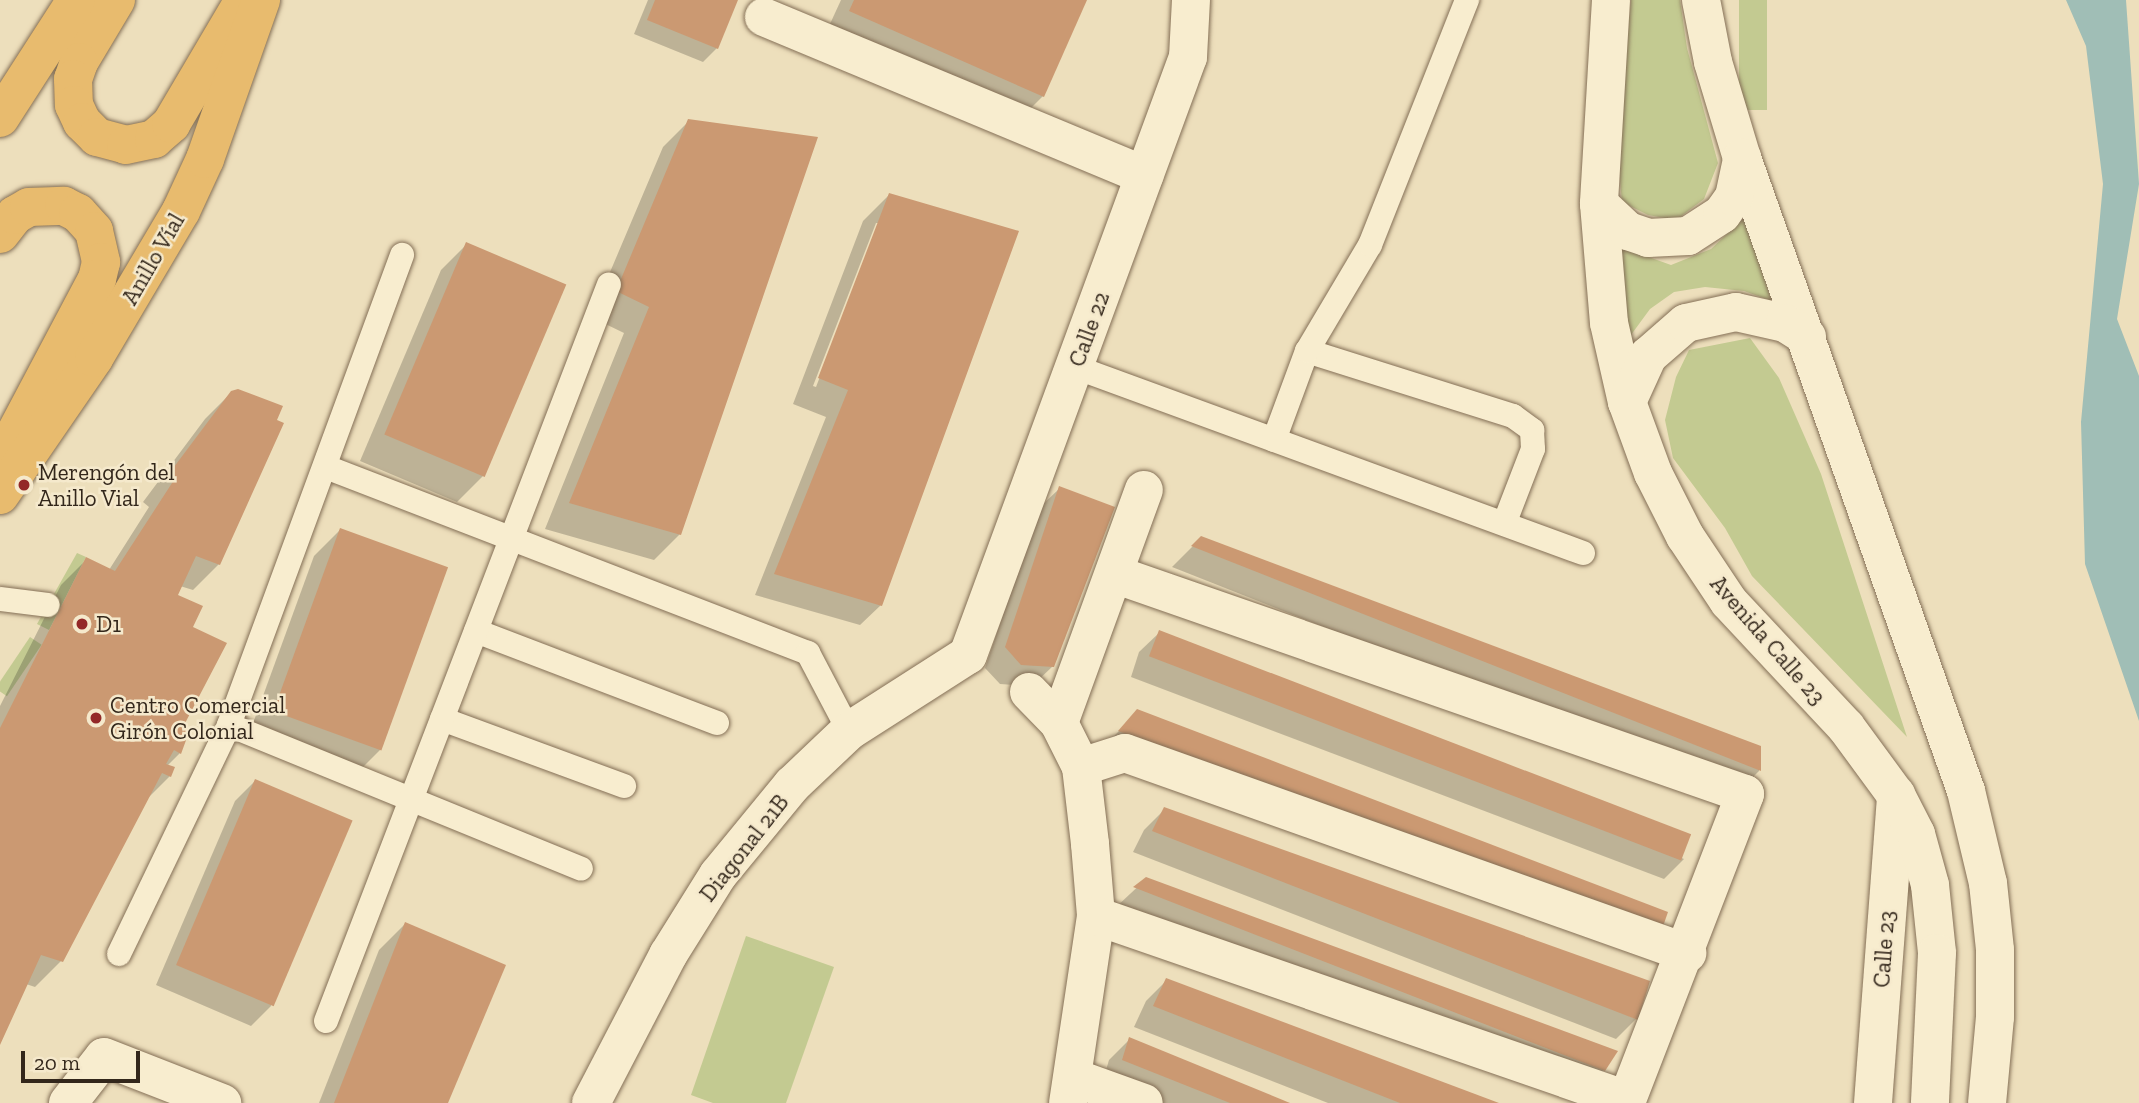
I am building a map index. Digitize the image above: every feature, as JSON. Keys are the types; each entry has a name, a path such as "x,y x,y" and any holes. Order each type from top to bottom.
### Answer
{"highway":[{"path":"0,118 76,0"},
{"path":"116,0 79,62 73,79 74,105 82,122 97,137 126,145 154,139 171,124 244,0"},
{"name":"Anillo Víal","path":"0,495 94,358 181,211 205,159 261,0"},
{"path":"0,234 15,215 29,207 64,206 78,213 94,231 101,261 97,279 20,418 0,462"}],"street":[{"name":"Calle 22","path":"968,655 1188,57 1191,0"},
{"name":"Avenida Calle 23","path":"1611,0 1599,204 1609,323 1627,402 1653,473 1685,536 1729,602 1846,727 1896,795 1916,834 1930,885 1937,953 1930,1103"},
{"path":"1700,0 1713,62 1742,158 1966,791 1987,883 1995,1017 1987,1103"},
{"path":"764,17 1144,175"},
{"path":"1599,204 1629,231 1648,238 1688,236 1722,214 1734,197 1742,158"},
{"path":"1627,402 1648,356 1686,323 1736,312 1785,323 1807,337"},
{"path":"1059,723 1144,490"},
{"path":"1096,916 1627,1100 1687,953 1745,794 1114,574"},
{"name":"Diagonal 21B","path":"592,1103 661,967 718,875 792,785 849,731 968,655"},
{"path":"1030,692 1059,723 1081,767 1096,916 1071,1090 1144,1103"},
{"path":"1081,767 1125,753 1687,953"},
{"name":"Calle 23","path":"1873,1103 1896,795"},
{"path":"68,1103 104,1057 143,1089 222,1103"}],"lane":[{"path":"1273,440 1307,351 1370,245 1467,0"},
{"path":"120,954 229,725 402,255"},
{"path":"326,1021 476,631 513,542 609,284"},
{"path":"1307,351 1513,416 1532,430 1533,449 1504,524"},
{"path":"1075,367 1583,553"},
{"path":"326,467 513,542 808,653 849,731"},
{"path":"0,599 48,605"},
{"path":"476,631 717,723"},
{"path":"442,719 624,786"},
{"path":"229,725 412,797 581,869"}],"green space":[{"path":"1631,0 1680,0 1687,48 1718,163 1704,199 1676,220 1648,215 1622,202 1617,150"},
{"path":"1739,0 1767,0 1767,110 1739,110"},
{"path":"1744,218 1772,301 1744,291 1705,287 1674,292 1650,309 1628,339 1618,246 1671,265 1711,249"},
{"path":"1750,338 1779,378 1821,474 1907,737 1752,576 1725,528 1673,458 1665,420 1676,377 1689,350"},
{"path":"77,553 86,557 49,630 37,624"},
{"path":"30,637 42,645 7,696 0,692 0,681"},
{"path":"746,936 834,967 786,1103 713,1103 691,1095"}],"water":[{"path":"2066,0 2126,0 2139,184 2117,319 2139,376 2139,721 2085,564 2081,422 2103,184 2086,46"}],"building":[{"path":"655,0 738,0 718,49 647,20"},
{"path":"854,0 1087,0 1044,97 849,11"},
{"path":"688,119 818,137 681,535 569,503 649,307 616,291"},
{"path":"889,193 1019,231 882,606 774,574 848,390 818,378"},
{"path":"466,242 566,285 485,477 384,434"},
{"name":"Centro Comercial Girón Colonial","path":"238,389 283,406 277,420 284,423 220,565 196,556 178,595 203,606 193,627 227,643 182,729 189,732 181,754 174,750 166,764 175,767 171,777 162,773 63,962 41,955 0,1045 0,728 86,557 115,571 174,480 168,475 231,391"},
{"path":"1059,486 1115,507 1054,667 1021,665 1005,647"},
{"path":"340,528 448,567 381,751 273,711"},
{"path":"1201,536 1761,746 1761,771 1191,546"},
{"path":"1159,630 1691,834 1681,860 1149,656"},
{"path":"1137,709 1668,912 1661,932 1118,731"},
{"path":"255,779 353,820 274,1006 176,965"},
{"path":"1164,807 1650,981 1638,1020 1152,831"},
{"path":"1146,877 1618,1051 1605,1071 1133,887"},
{"path":"405,922 506,965 448,1103 334,1103"},
{"path":"1166,978 1499,1103 1400,1103 1153,1006"},
{"path":"1129,1037 1290,1103 1230,1103 1122,1060"}],"place":[{"name":"Merengón del Anillo Vial","path":"24,485"},
{"name":"D1","path":"82,624"},
{"name":"Centro Comercial Girón Colonial","path":"96,718"}]}
